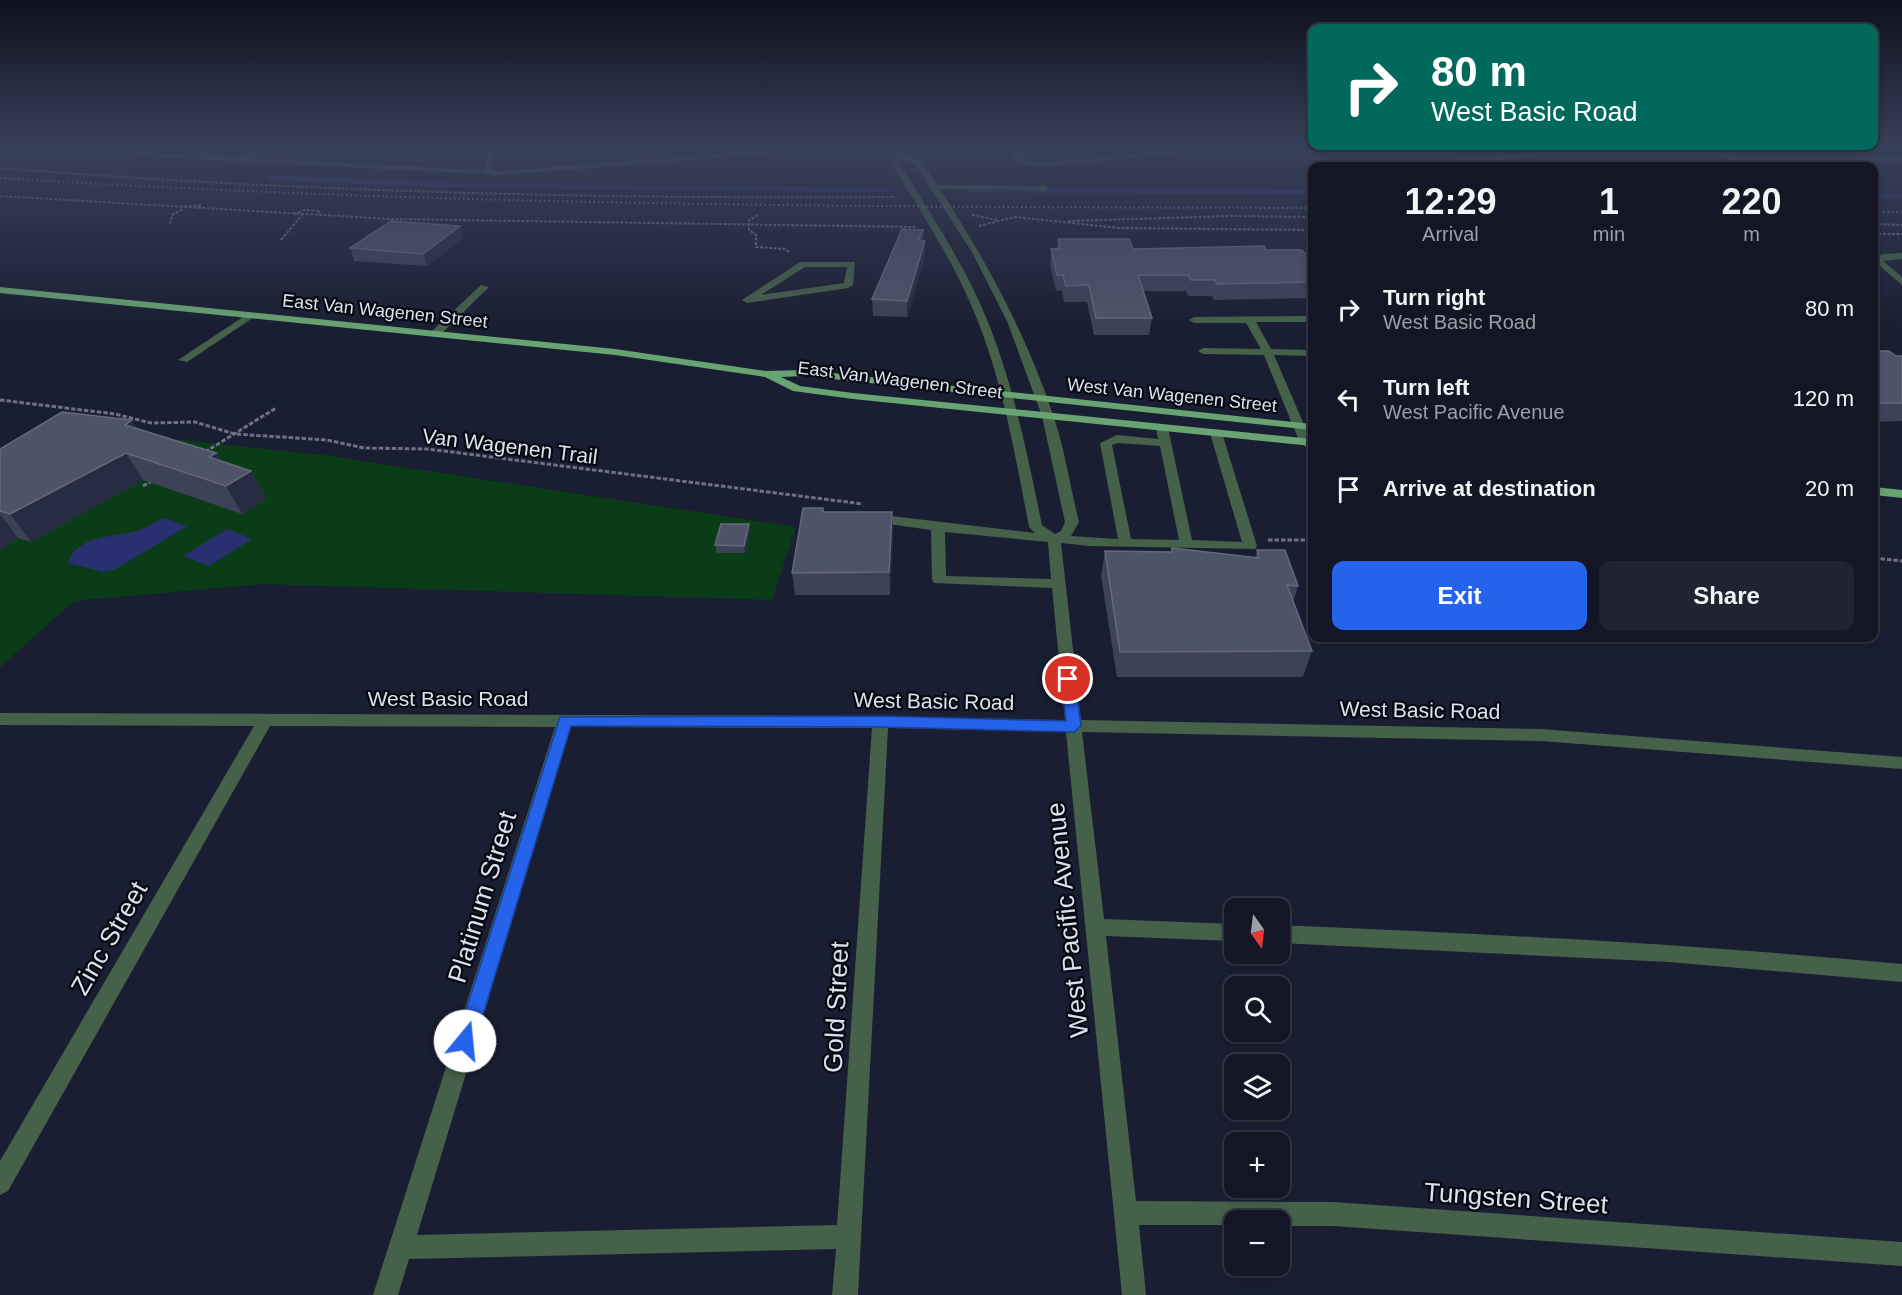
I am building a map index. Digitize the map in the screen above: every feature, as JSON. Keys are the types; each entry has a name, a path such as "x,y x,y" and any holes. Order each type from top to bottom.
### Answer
{"main road":[{"name":"East Van Wagenen Street","path":"0,290 615,352 766,374 804,373 1027,398"},
{"name":"East Van Wagenen Street","path":"766,374 797,389 1032,415"},
{"name":"West Van Wagenen Street","path":"1027,398 1308,427"},
{"name":"West Van Wagenen Street","path":"1032,415 1308,443"},
{"path":"1878,491 1902,494"}],"street":[{"path":"922,208 974,299 1013,413 1036,527 1054,540"},
{"path":"948,208 1000,297 1043,400 1072,522 1067,533 1054,540"},
{"path":"1878,260 1902,256"},
{"path":"1878,261 1902,282"},
{"path":"803,264 852,264 849,285 747,300 765,288 803,264"},
{"path":"435,334 484,287"},
{"path":"183,360 252,315"},
{"path":"1194,320 1308,319"},
{"path":"1250,320 1268,353 1299,426 1308,441"},
{"path":"1203,351 1308,352"},
{"path":"1162,428 1186,544"},
{"path":"857,516 1054,540 1250,546 1216,434"},
{"path":"1125,543 1106,443 1117,439 1165,443"},
{"path":"938,526 939,580 1058,584"},
{"name":"West Pacific Avenue","path":"1054,540 1134,1295"},
{"name":"West Basic Road","path":"0,719 880,722 1541,735 1902,763"},
{"name":"Zinc Street","path":"0,1183 265,720"},
{"name":"Platinum Street","path":"386,1295 565,720"},
{"name":"Gold Street","path":"846,1295 880,722"},
{"path":"1095,927 1224,932"},
{"path":"1290,934 1462,941 1748,957 1902,973"},
{"name":"Tungsten Street","path":"1126,1214 1333,1214 1902,1254"},
{"path":"402,1247 849,1237"}],"path":[{"path":"170,224 172,215 182,208"},
{"path":"189,208 303,215 524,222 921,227 916,220"},
{"path":"293,214 305,210 320,211 316,215"},
{"path":"964,213 1000,220"},
{"path":"281,240 303,215"},
{"path":"763,224 764,220 758,216 749,220 749,230 756,235 756,247 785,249 793,255 781,261 803,264"},
{"path":"960,227 981,226 1010,217 1119,228 1308,230"},
{"path":"1067,221 1087,218 1308,217"},
{"path":"1878,224 1902,225"},
{"path":"1878,234 1902,234"},
{"name":"Van Wagenen Trail","path":"0,400 115,414 150,423 195,422 235,434 267,434 327,440 364,448 428,449 867,504"},
{"path":"203,454 276,408"},
{"path":"143,486 163,475"},
{"path":"1878,558 1902,561"}],"green space":[{"path":"40,425 323,455 796,527 772,600 262,584 74,601 0,667 0,449"}],"shaded area":[{"path":"163,518 187,526 116,569 103,572 68,563 73,554 88,542 137,531"},
{"path":"227,529 252,539 209,566 183,556"}],"building":[{"path":"391,221 460,226 423,254 350,248"},
{"path":"902,229 923,230 919,240 925,241 907,301 872,299"},
{"path":"1058,239 1129,239 1133,249 1264,246 1266,250 1302,250 1308,257 1308,282 1217,284 1215,280 1191,280 1188,275 1138,275 1152,318 1096,318 1089,285 1066,286 1063,275 1057,275 1051,249 1060,248"},
{"path":"1878,351 1889,351 1896,356 1902,356 1902,403 1878,401"},
{"path":"62,412 132,420 125,425 216,453 209,457 251,471 226,486 126,453 10,514 0,511 0,449"},
{"path":"803,508 823,508 823,512 892,512 889,572 792,573"},
{"path":"721,524 749,524 744,546 715,545"},
{"path":"1172,548 1259,558 1257,550 1285,550 1298,586 1287,585 1312,651 1120,652 1105,551 1172,552"}],"railway":[{"path":"1878,212 1902,212"}],"route":[{"path":"465,1041 565,720 1074,726 1068,679"}]}
